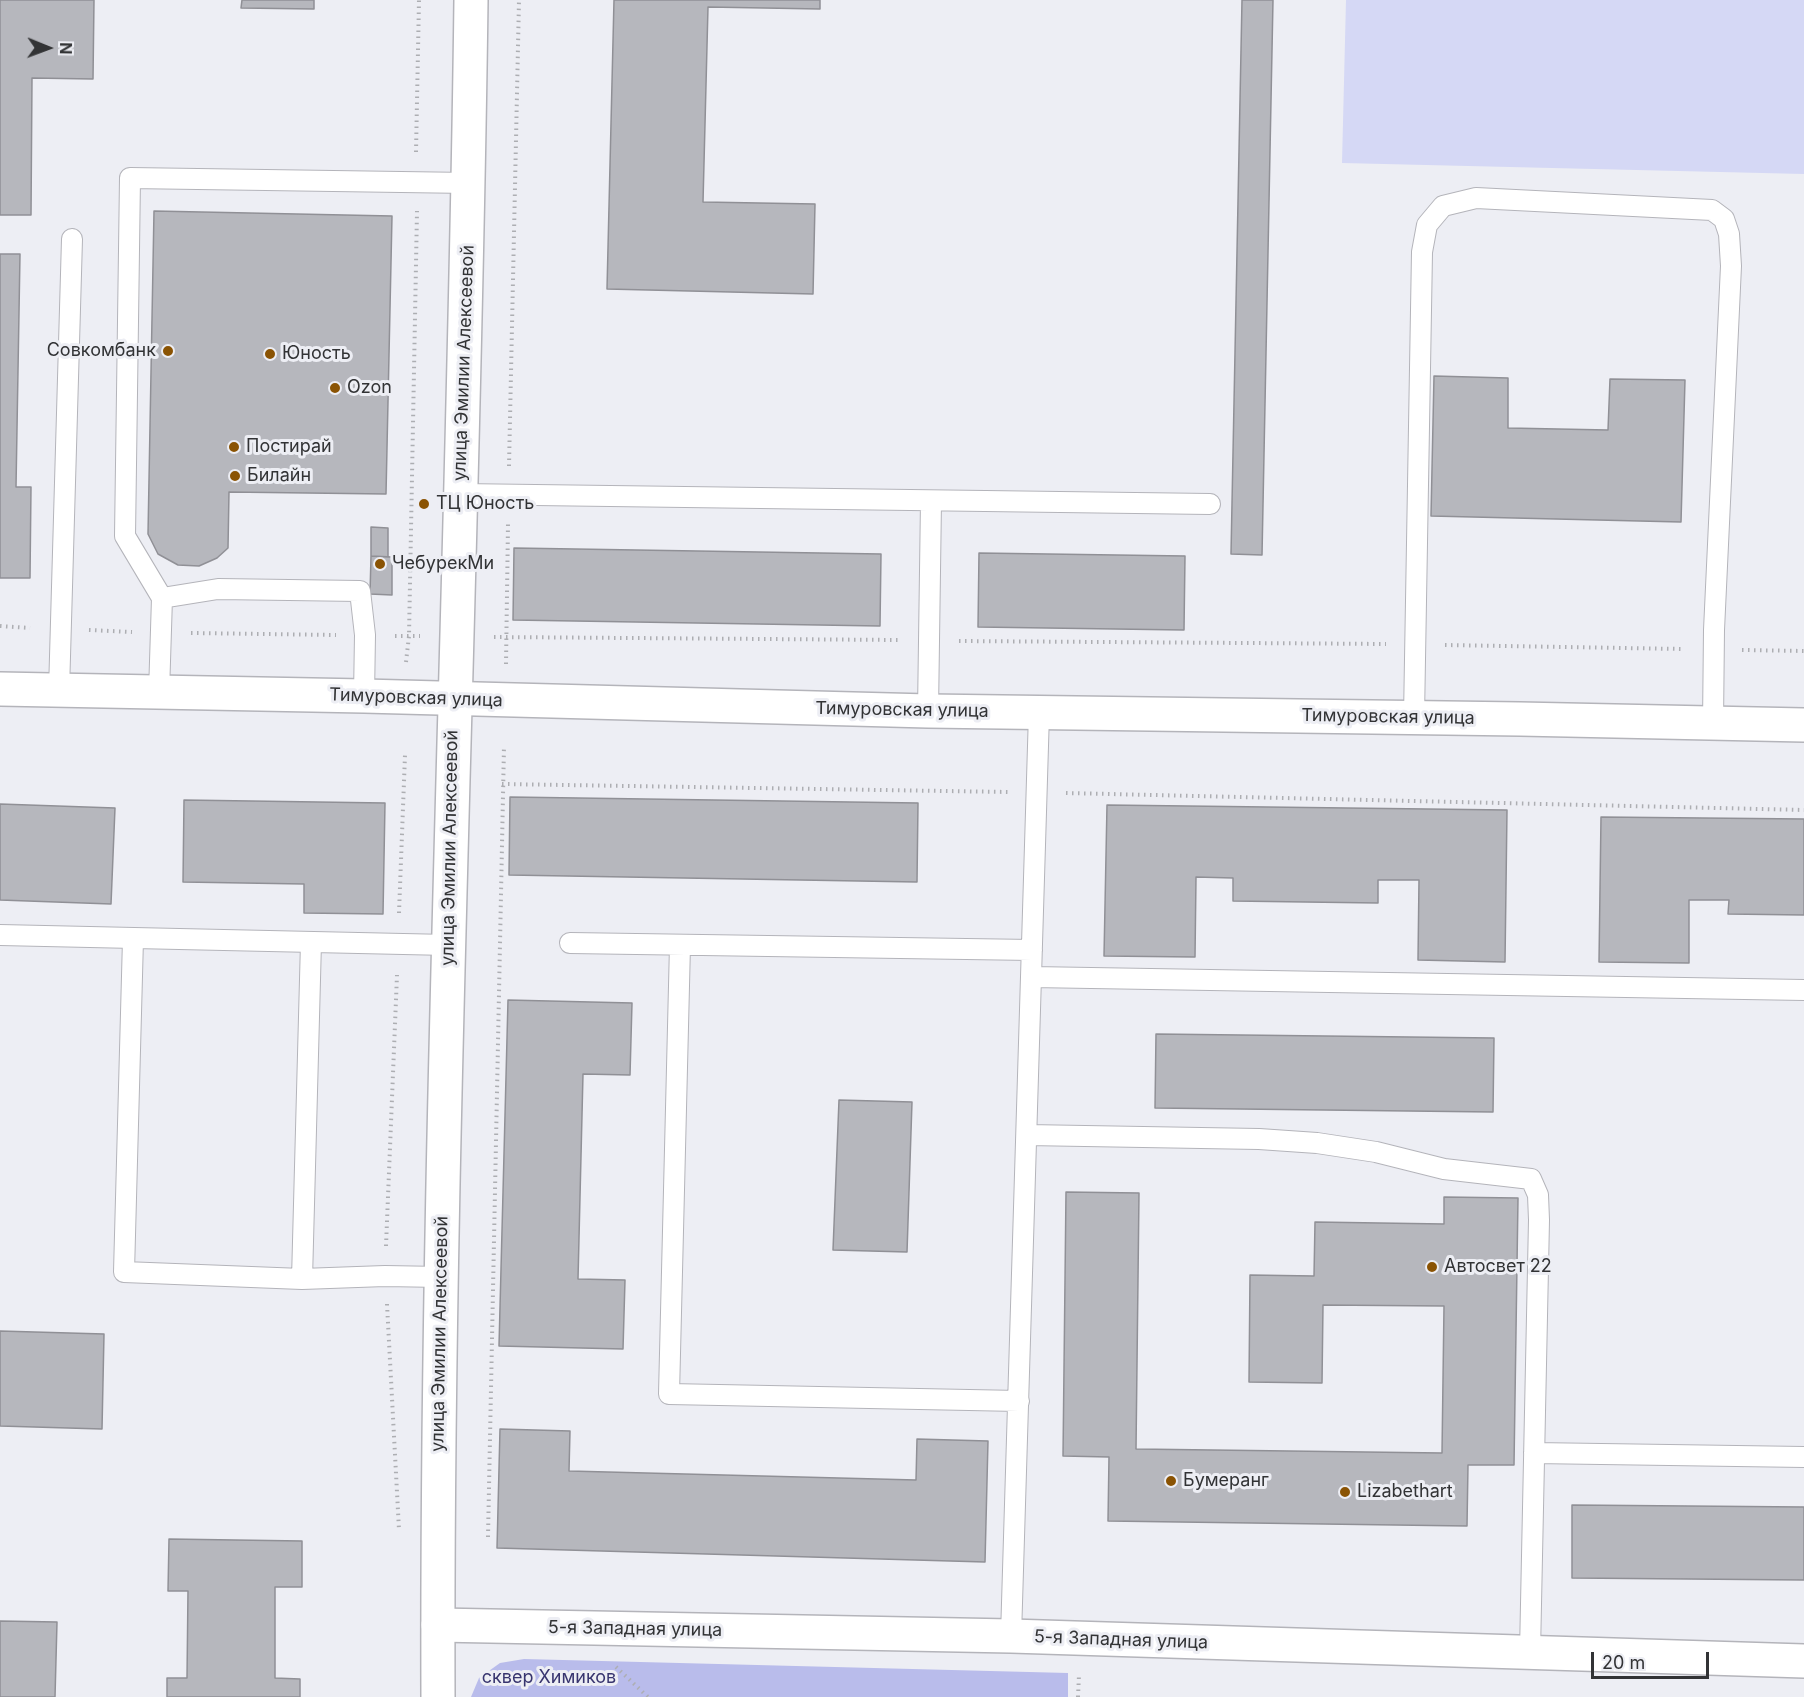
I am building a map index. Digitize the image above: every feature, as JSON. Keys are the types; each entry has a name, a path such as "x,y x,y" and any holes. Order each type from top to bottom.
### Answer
{"street":[{"name":"улица Эмилии Алексеевой","path":"438,1697 441,1277 469,183 471,0"},
{"name":"Тимуровская улица","path":"0,689 928,711 1804,725"},
{"name":"5-я Западная улица","path":"438,1625 1011,1636 1804,1661"}],"lane":[{"path":"159,693 162,598 125,536 130,178 469,183"},
{"path":"1414,717 1422,252 1426,225 1443,206 1476,198 1712,210 1724,219 1729,234 1731,266 1714,650 1713,723"},
{"path":"59,691 72,239"},
{"path":"460,494 1210,504"},
{"path":"928,711 932,501"},
{"path":"162,598 218,589 360,591 365,635 364,696"},
{"path":"1011,1636 1039,713"},
{"path":"0,935 448,945"},
{"path":"133,939 124,1272 302,1279 385,1276 441,1277"},
{"path":"302,1279 311,942"},
{"path":"570,943 1032,950"},
{"path":"680,945 669,1394 1019,1401"},
{"path":"1032,977 1804,990"},
{"path":"1027,1135 1258,1139 1317,1143 1376,1152 1444,1169 1530,1179 1538,1195 1539,1220 1530,1652"},
{"path":"1534,1453 1804,1457"}],"path":[{"path":"405,671 409,636 419,0"},
{"path":"506,670 519,0"},
{"path":"161,633 427,637"},
{"path":"493,637 1415,644 1804,651"},
{"path":"488,1537 504,746"},
{"path":"399,1535 385,1276 405,755"},
{"path":"502,784 1036,792 1804,810"}],"shaded area":[{"path":"1346,0 1804,0 1804,174 1342,163"}],"green space":[{"name":"сквер Химиков","path":"524,1659 1068,1673 1068,1697 471,1697 479,1678 500,1663"}],"building":[{"path":"0,0 94,0 93,79 32,78 31,215 0,215"},
{"path":"242,0 314,0 314,9 241,8"},
{"path":"614,0 820,0 820,9 708,7 703,202 815,204 813,294 607,289"},
{"path":"1242,0 1273,0 1262,555 1231,554"},
{"name":"Юность","path":"154,211 392,216 386,494 229,492 228,548 217,558 199,566 178,565 158,554 148,534"},
{"path":"0,254 20,254 16,487 31,487 30,578 0,578"},
{"path":"1434,376 1508,378 1508,428 1608,430 1610,379 1685,380 1681,522 1431,516"},
{"path":"371,527 388,528 388,557 371,556"},
{"path":"514,548 881,554 880,626 513,620"},
{"path":"979,553 1185,556 1184,630 978,627"},
{"path":"371,556 392,557 392,595 370,594"},
{"path":"510,797 918,803 917,882 509,875"},
{"path":"184,800 385,803 383,914 304,913 304,884 183,882"},
{"path":"0,804 115,808 111,904 0,900"},
{"path":"1107,805 1507,810 1505,962 1418,960 1419,880 1378,880 1378,903 1233,901 1233,878 1196,877 1195,957 1104,956"},
{"path":"1601,817 1804,819 1804,915 1728,914 1729,900 1689,900 1689,963 1599,962"},
{"path":"508,1000 632,1003 630,1075 583,1074 578,1279 625,1280 623,1349 499,1346"},
{"path":"1156,1034 1494,1038 1493,1112 1155,1108"},
{"path":"839,1100 912,1102 907,1252 833,1250"},
{"path":"1066,1192 1139,1193 1136,1449 1442,1453 1444,1306 1323,1305 1322,1383 1249,1382 1250,1275 1314,1276 1315,1222 1444,1224 1444,1197 1518,1198 1514,1465 1468,1465 1467,1526 1108,1521 1109,1457 1063,1456"},
{"path":"0,1331 104,1334 102,1429 0,1426"},
{"path":"500,1429 570,1431 569,1471 916,1480 917,1439 988,1441 985,1562 497,1548"},
{"path":"1572,1505 1804,1507 1804,1580 1572,1578"},
{"path":"169,1539 302,1541 302,1587 275,1587 275,1678 300,1679 300,1697 167,1697 167,1678 187,1678 188,1591 168,1591"},
{"path":"0,1621 57,1622 55,1697 0,1697"}],"place":[{"name":"Совкомбанк","path":"168,351"},
{"name":"Юность","path":"270,354"},
{"name":"Ozon","path":"335,388"},
{"name":"Постирай","path":"234,447"},
{"name":"Билайн","path":"235,476"},
{"name":"ТЦ Юность","path":"424,504"},
{"name":"ЧебурекМи","path":"380,564"},
{"name":"Автосвет 22","path":"1432,1267"},
{"name":"Бумеранг","path":"1171,1481"},
{"name":"Lizabethart","path":"1345,1492"}]}
